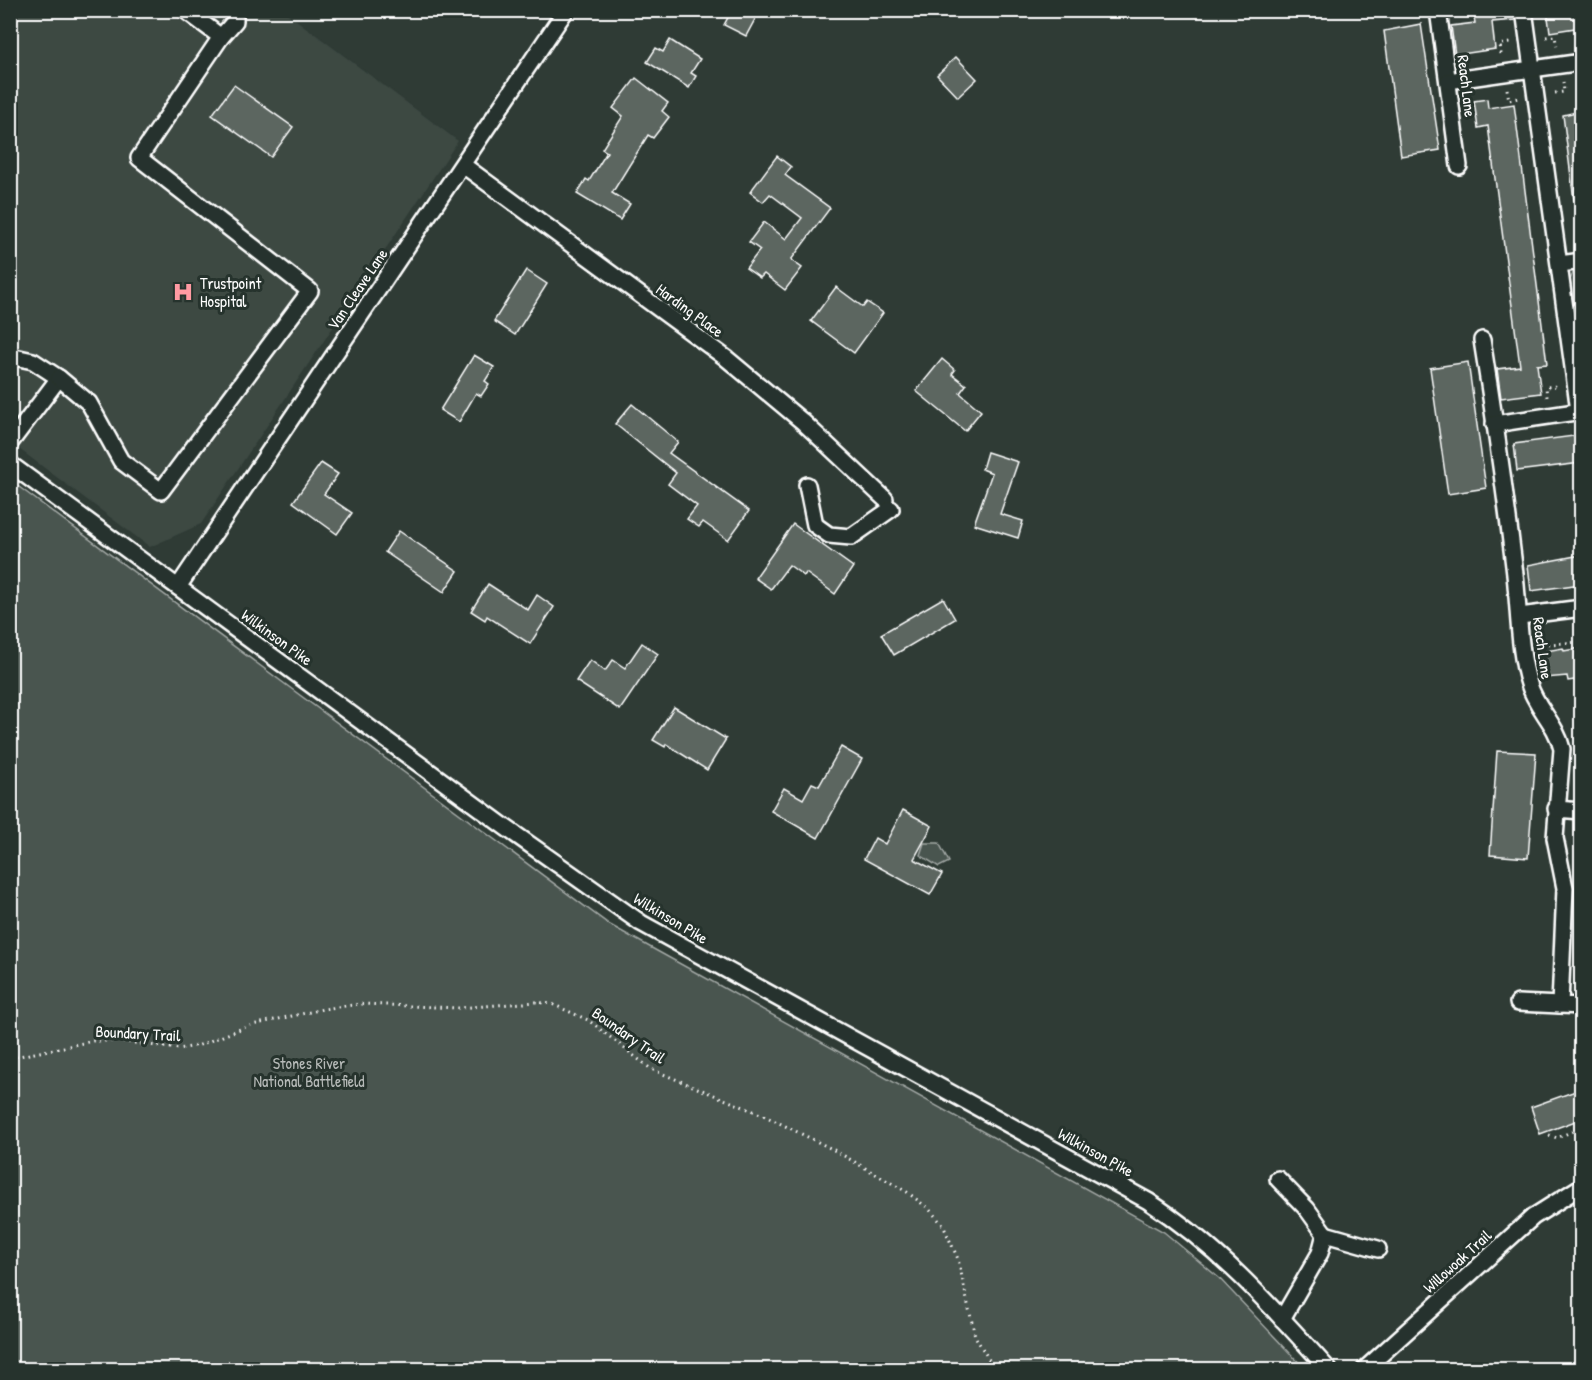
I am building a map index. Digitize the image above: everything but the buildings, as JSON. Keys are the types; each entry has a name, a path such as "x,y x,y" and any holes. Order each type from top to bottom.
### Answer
{"street":[{"path":"185,10 221,37"},
{"path":"10,356 33,361 59,378 89,403 121,461 161,491 310,291 139,158 221,37 235,21 235,10"},
{"name":"Van Cleave Lane","path":"177,587 566,10"},
{"name":"Reach Lane","path":"1438,10 1459,166"},
{"path":"1494,424 1580,411 1524,10"},
{"path":"1448,81 1581,62"},
{"name":"Harding Place","path":"462,165 726,358 803,422 888,504 851,537 829,536 815,525 807,485"},
{"path":"1560,264 1581,261"},
{"name":"Reach Lane","path":"1482,340 1529,686 1559,735 1562,749 1555,838 1565,888 1560,1005"},
{"path":"10,443 59,378"},
{"name":"Wilkinson Pike","path":"10,464 505,827 641,923 1161,1209 1208,1244 1256,1290 1329,1370"},
{"path":"1520,616 1581,608"},
{"path":"1556,809 1581,811"},
{"path":"1518,1003 1581,1006"},
{"path":"1278,1179 1307,1209 1325,1234 1378,1249"},
{"name":"Willowoak Trail","path":"1364,1370 1533,1217 1581,1186"},
{"path":"1282,1319 1320,1253 1325,1234"}],"path":[{"path":"1546,38 1555,36 1557,48"},
{"path":"1502,54 1500,44 1510,43"},
{"path":"1555,93 1564,92 1563,81"},
{"path":"1507,89 1509,100 1518,98"},
{"path":"1547,397 1546,387 1557,386"},
{"path":"1548,644 1581,642"},
{"name":"Boundary Trail","path":"10,1058 93,1041 119,1041 179,1049 197,1046 248,1026 323,1009 360,1004 459,1008 536,1002 552,1004 588,1020 651,1069 763,1115 832,1149 907,1192 929,1209 943,1226 958,1259 975,1336 995,1370"},
{"path":"1549,1135 1557,1138 1581,1127"}],"shaded area":[{"name":"Trustpoint Hospital","path":"10,11 284,11 458,141 201,524 150,547 11,443"}],"green space":[{"path":"1577,269 1578,275 1575,280 1581,319 1578,320 1581,326 1581,367 1570,280"},
{"name":"Stones River National Battlefield","path":"11,481 610,925 1164,1232 1219,1278 1305,1369 11,1369"},
{"path":"924,843 939,843 949,862 939,867 920,855"}],"place":[{"name":"Trustpoint Hospital","path":"183,292"}]}
